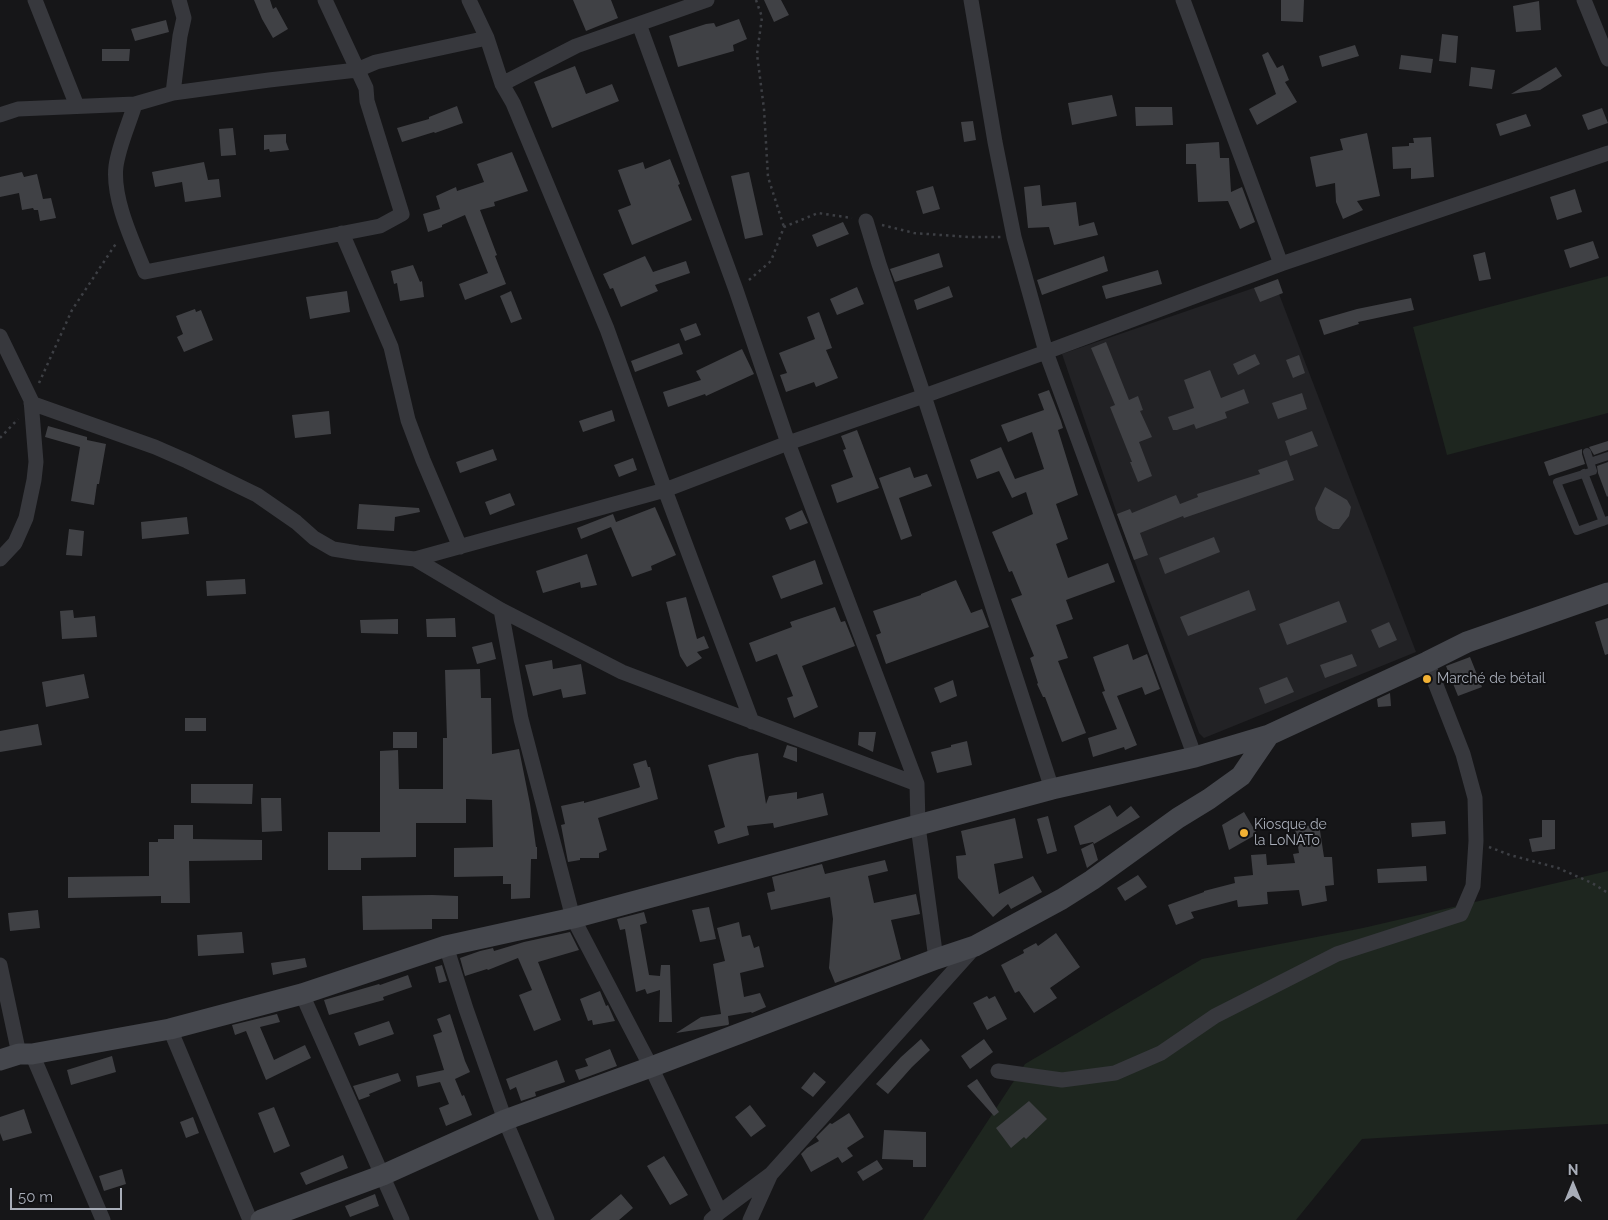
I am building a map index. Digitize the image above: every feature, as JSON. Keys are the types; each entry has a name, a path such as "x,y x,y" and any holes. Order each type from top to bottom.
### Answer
{"main road":[{"path":"17,1056 170,1029 302,994 446,946 574,918 1052,789 1195,756 1269,735 1467,642 1608,593"},
{"path":"261,1220 383,1175 505,1120 975,946 1077,889 1178,818 1209,799 1241,776 1269,735"}],"street":[{"path":"35,0 77,106"},
{"path":"173,93 184,18 179,0"},
{"path":"135,104 118,156 116,183 126,226 145,272 380,226 402,214 367,101 366,88 325,0"},
{"path":"469,0 487,38 502,84 513,103 607,329 752,722"},
{"path":"502,84 576,46 707,0"},
{"path":"971,0 995,142 1014,237 1046,352 1195,756"},
{"path":"1183,0 1281,264"},
{"path":"1584,0 1608,59"},
{"path":"640,24 736,290 788,442 917,784 918,826 936,959"},
{"path":"0,115 18,109 135,104 173,93 357,70 376,62 487,38"},
{"path":"31,401 155,447 195,464 258,495 296,522 314,538 332,549 358,554 415,559 665,490 788,442 1046,352 1281,264 1608,153"},
{"path":"866,221 1052,789"},
{"path":"342,232 391,347 408,420 460,547"},
{"path":"0,336 31,401 36,462 26,518 15,543 0,560"},
{"path":"415,559 501,610 622,672 917,784"},
{"path":"501,610 521,719 574,918 651,1067 716,1216 771,1174 975,946"},
{"path":"998,1071 1062,1080 1115,1073 1161,1053 1215,1016 1337,954 1461,914 1474,886 1475,798 1463,754 1427,662"},
{"path":"446,946 466,1010 505,1120 547,1220"},
{"path":"0,965 17,1056 103,1220"},
{"path":"302,994 402,1220"},
{"path":"170,1029 250,1220"},
{"path":"750,1220 771,1174"}],"lane":[{"path":"1584,473 1605,521 1578,531 1557,482 1584,473 1593,471 1587,452"},
{"path":"1590,462 1608,456"}],"path":[{"path":"736,290 770,261 784,227 768,177 764,109 757,54 762,17 756,0"},
{"path":"784,227 818,213 866,221 914,233 968,237 1014,237"},
{"path":"0,438 31,401 72,310 126,226"},
{"path":"1476,841 1510,855 1558,868 1592,883 1608,893"}],"shaded area":[{"path":"1608,276 1608,413 1447,455 1413,327"},
{"path":"1274,281 1416,652 1204,738 1199,733 1117,514 1062,354"},
{"path":"1608,871 1608,1124 1362,1139 1296,1220 923,1220 1025,1064 1202,959 1363,928"}],"building":[{"path":"254,0 270,0 273,9 276,7 288,29 273,38"},
{"path":"573,0 611,0 618,18 586,31"},
{"path":"764,0 781,0 789,15 774,22"},
{"path":"1281,0 1304,0 1303,22 1281,21"},
{"path":"1539,1 1541,30 1516,32 1513,6"},
{"path":"739,19 747,39 733,45 734,51 678,67 669,36 706,24 714,23 716,27"},
{"path":"166,20 169,32 135,41 131,29"},
{"path":"1442,34 1458,36 1456,63 1439,61"},
{"path":"1355,45 1359,56 1322,67 1319,56"},
{"path":"102,49 130,49 129,61 102,61"},
{"path":"1268,52 1277,68 1283,65 1289,80 1285,82 1297,102 1257,125 1249,109 1276,94 1262,55"},
{"path":"1401,55 1433,59 1431,73 1399,69"},
{"path":"575,66 586,94 612,84 619,101 552,128 534,82"},
{"path":"1471,67 1495,70 1492,89 1469,86"},
{"path":"1556,67 1562,76 1540,90 1511,94"},
{"path":"1112,95 1117,116 1072,125 1068,103"},
{"path":"457,106 463,123 402,142 397,128 429,119 429,117"},
{"path":"1135,107 1172,107 1173,125 1136,126"},
{"path":"1602,108 1608,123 1588,130 1582,115"},
{"path":"1526,114 1531,126 1500,136 1496,124"},
{"path":"973,121 976,140 964,142 961,122"},
{"path":"233,128 236,155 221,156 219,129"},
{"path":"1367,133 1380,196 1357,201 1363,210 1343,219 1336,202 1335,183 1316,187 1310,157 1343,150 1340,139"},
{"path":"286,134 289,150 270,152 269,149 264,150 264,135"},
{"path":"1431,137 1434,177 1411,179 1411,168 1393,169 1392,147 1409,146 1409,143 1414,143 1413,138"},
{"path":"1219,142 1220,158 1229,158 1231,192 1242,187 1255,222 1240,229 1228,201 1198,202 1196,164 1186,164 1186,144"},
{"path":"512,152 528,191 494,202 495,206 480,210 506,284 465,300 459,284 488,273 465,215 428,232 423,214 440,209 436,196 456,187 457,191 484,182 477,164"},
{"path":"670,159 692,220 632,245 618,210 631,205 618,170 643,162 645,169"},
{"path":"204,162 208,180 219,179 221,197 185,202 182,182 155,187 152,172"},
{"path":"22,172 24,177 37,174 43,199 51,198 56,218 40,221 38,210 33,208 22,210 19,193 0,197 0,177"},
{"path":"749,172 763,235 745,239 731,176"},
{"path":"1040,185 1042,206 1076,202 1079,226 1094,222 1098,235 1054,245 1049,227 1028,228 1024,187"},
{"path":"933,186 940,209 923,214 916,191"},
{"path":"1575,189 1582,212 1557,220 1550,197"},
{"path":"843,222 849,234 817,247 812,235"},
{"path":"1593,241 1599,258 1570,268 1564,250"},
{"path":"1485,252 1491,279 1479,281 1473,255"},
{"path":"939,253 943,267 895,282 890,269"},
{"path":"645,256 653,272 686,261 690,273 655,285 658,291 621,307 613,288 610,289 603,274"},
{"path":"1104,256 1108,271 1042,295 1037,280"},
{"path":"413,265 420,282 422,281 424,297 400,301 397,283 394,284 391,271"},
{"path":"1158,270 1162,284 1106,299 1102,286"},
{"path":"1278,279 1283,293 1260,302 1254,288"},
{"path":"949,286 953,297 917,310 914,300"},
{"path":"857,287 864,304 837,315 830,299"},
{"path":"347,291 350,312 310,319 306,297"},
{"path":"511,291 522,319 511,323 500,296"},
{"path":"1411,298 1414,310 1358,322 1359,324 1324,335 1319,320 1357,309"},
{"path":"195,309 196,312 201,310 213,340 184,352 177,337 183,334 176,316"},
{"path":"819,312 832,348 826,350 838,378 816,387 814,382 786,392 780,375 787,373 779,353 815,339 807,317"},
{"path":"696,323 701,335 685,341 680,329"},
{"path":"1106,342 1129,400 1138,396 1143,410 1140,411 1152,437 1139,442 1152,476 1138,482 1110,407 1115,405 1091,348"},
{"path":"679,343 683,354 635,372 631,361"},
{"path":"742,349 754,374 706,396 705,394 668,407 663,392 701,380 696,371"},
{"path":"1255,354 1260,364 1238,375 1233,364"},
{"path":"1299,355 1305,373 1293,378 1286,360"},
{"path":"1210,370 1221,398 1244,389 1249,403 1225,412 1227,418 1196,429 1194,424 1173,430 1168,417 1194,408 1184,380"},
{"path":"1049,390 1063,428 1058,430 1078,495 1056,504 1068,539 1056,544 1068,578 1108,563 1115,582 1066,600 1073,619 1056,625 1068,658 1058,661 1086,733 1062,742 1045,697 1043,697 1037,684 1030,658 1034,656 1011,599 1022,595 1012,571 1009,572 992,532 1033,514 1026,492 1012,498 999,471 977,479 970,460 1001,447 1015,479 1044,469 1032,432 1008,442 1001,425 1044,410 1038,394"},
{"path":"1302,393 1307,409 1278,419 1272,403"},
{"path":"612,410 615,421 583,432 579,421"},
{"path":"329,411 331,434 295,438 292,415"},
{"path":"48,426 87,437 87,440 106,444 94,505 71,501 80,447 45,437"},
{"path":"857,430 879,488 837,503 831,485 853,477 843,450 846,449 841,436"},
{"path":"1312,431 1318,446 1290,456 1285,441"},
{"path":"1608,441 1608,450 1594,455 1589,447"},
{"path":"493,449 497,460 460,473 456,462"},
{"path":"1582,449 1585,464 1549,476 1544,462"},
{"path":"633,458 637,470 619,477 614,465"},
{"path":"1287,460 1294,480 1184,518 1183,516 1140,533 1148,555 1134,560 1117,514 1130,509 1132,513 1176,495 1180,504 1198,497 1197,494 1260,474 1258,470"},
{"path":"1608,462 1608,496 1607,497 1597,466"},
{"path":"910,467 914,478 927,474 932,486 899,498 912,536 901,540 879,478"},
{"path":"1325,487 1347,500 1351,507 1349,516 1339,529 1333,529 1324,524 1318,520 1316,514 1315,508"},
{"path":"510,493 515,505 490,515 485,502"},
{"path":"359,504 419,508 420,512 395,517 394,531 357,529"},
{"path":"655,507 676,555 651,566 652,570 632,577 611,527 581,539 577,528 613,514 616,522"},
{"path":"802,510 808,523 790,530 785,518"},
{"path":"187,517 189,534 142,539 141,522"},
{"path":"69,529 84,531 82,556 66,555"},
{"path":"1214,537 1220,552 1165,574 1159,558"},
{"path":"587,554 597,585 581,588 580,582 543,593 536,571"},
{"path":"815,560 823,584 781,599 772,576"},
{"path":"245,579 246,594 207,596 206,581"},
{"path":"956,580 971,613 982,609 989,627 886,664 876,635 881,633 873,611 921,595"},
{"path":"1249,590 1256,610 1188,636 1180,617"},
{"path":"686,597 697,639 704,636 709,648 697,652 702,658 687,667 680,656 666,602"},
{"path":"1339,601 1347,622 1287,645 1279,624"},
{"path":"835,607 841,622 845,621 855,646 802,666 818,707 794,718 787,698 793,696 777,654 756,662 749,643 792,627 790,622"},
{"path":"73,610 74,618 95,616 97,637 62,639 60,611"},
{"path":"455,618 456,637 427,637 426,619"},
{"path":"1608,618 1608,654 1605,655 1595,622"},
{"path":"398,619 398,634 361,633 360,620"},
{"path":"1389,622 1397,640 1379,648 1371,630"},
{"path":"492,642 496,659 477,664 472,647"},
{"path":"1128,644 1133,660 1147,654 1160,689 1145,695 1142,687 1117,696 1137,745 1125,750 1124,747 1093,757 1088,738 1117,729 1102,692 1105,691 1093,657"},
{"path":"1352,654 1357,666 1325,678 1320,665"},
{"path":"1470,657 1482,687 1458,696 1446,666"},
{"path":"552,660 553,669 581,664 586,694 563,698 561,689 533,696 525,665"},
{"path":"480,669 481,698 491,698 492,754 519,749 537,847 537,859 531,859 530,898 511,899 511,884 503,884 503,876 454,877 454,848 493,847 492,800 466,799 466,823 416,823 416,857 361,858 361,870 328,870 328,832 380,832 380,751 398,750 399,789 443,789 443,738 447,738 445,670"},
{"path":"84,674 89,698 46,707 42,682"},
{"path":"1287,677 1294,692 1265,704 1259,688"},
{"path":"953,680 957,696 940,703 934,688"},
{"path":"1390,693 1391,706 1378,707 1377,699"},
{"path":"185,718 206,718 206,731 185,731"},
{"path":"38,724 42,745 0,752 0,731"},
{"path":"393,732 417,732 417,748 393,748"},
{"path":"859,732 876,732 873,752 858,745"},
{"path":"967,741 972,765 937,773 931,752"},
{"path":"787,745 797,748 797,762 783,757"},
{"path":"758,753 766,804 769,796 797,792 797,799 823,793 828,815 774,828 773,823 747,826 749,835 718,844 714,831 725,827 708,765"},
{"path":"646,760 648,767 650,767 658,799 598,818 607,850 599,853 599,858 580,858 580,860 568,862 561,825 565,824 561,806 584,801 584,803 640,787 633,764"},
{"path":"191,784 253,784 252,804 191,803"},
{"path":"261,798 281,798 282,831 262,832"},
{"path":"1110,805 1117,817 1131,806 1140,817 1094,844 1093,842 1080,845 1074,826"},
{"path":"1244,812 1257,834 1229,850 1222,825"},
{"path":"1048,816 1057,851 1047,854 1037,819"},
{"path":"1015,818 1023,858 994,864 999,894 1033,876 1042,892 1011,909 1008,904 993,917 958,878 956,856 966,855 961,831"},
{"path":"1542,820 1555,820 1555,849 1532,852 1529,839 1542,837"},
{"path":"1445,821 1446,834 1412,837 1411,823"},
{"path":"1319,824 1324,857 1332,857 1334,885 1325,886 1327,901 1302,906 1299,890 1267,892 1268,904 1238,907 1237,900 1191,912 1194,918 1176,925 1168,905 1204,891 1235,883 1234,877 1253,875 1251,855 1266,854 1267,865 1295,863 1293,854 1299,853 1295,828"},
{"path":"174,825 193,825 193,839 262,840 262,860 189,861 190,903 161,903 161,896 68,898 68,877 149,876 149,842 158,842 158,839 174,839"},
{"path":"1093,843 1098,860 1087,868 1081,849"},
{"path":"885,860 888,871 868,876 874,903 916,894 920,914 891,920 901,959 835,983 829,968 833,919 830,897 771,910 767,893 775,891 772,877 822,864 825,874"},
{"path":"1426,866 1427,881 1378,883 1377,869"},
{"path":"1138,875 1147,887 1125,901 1117,888"},
{"path":"362,896 458,896 458,919 432,919 432,929 363,930"},
{"path":"709,907 716,939 700,942 692,910"},
{"path":"38,910 40,928 10,931 8,913"},
{"path":"644,912 647,923 640,925 649,975 660,976 661,965 670,965 672,1022 659,1022 660,990 647,994 645,989 636,992 625,929 620,930 617,919"},
{"path":"739,922 742,937 750,935 754,948 759,946 764,967 740,973 744,997 760,993 766,1007 752,1013 728,1016 728,1025 676,1033 701,1017 721,1014 713,964 725,961 717,928"},
{"path":"242,932 244,953 198,956 197,935"},
{"path":"570,932 579,950 538,962 561,1020 534,1031 519,995 532,990 518,958 488,970 465,976 460,958 480,951 493,948 494,951"},
{"path":"1056,933 1080,967 1050,988 1057,998 1034,1013 1019,991 1015,993 1001,965 1024,953 1023,950 1036,943 1038,946"},
{"path":"305,958 307,967 273,975 271,963"},
{"path":"442,965 447,981 439,983 435,967"},
{"path":"408,975 412,987 383,997 384,1000 329,1015 324,1000 380,985"},
{"path":"600,991 615,1021 593,1025 592,1020 588,1021 580,999"},
{"path":"987,996 989,999 995,996 1007,1019 987,1030 973,1003"},
{"path":"277,1014 280,1022 260,1027 274,1060 305,1045 311,1058 266,1080 246,1031 235,1035 232,1025"},
{"path":"450,1014 470,1072 455,1079 472,1115 446,1126 439,1108 449,1104 440,1082 418,1087 416,1076 444,1070 433,1035 442,1032 437,1019"},
{"path":"389,1021 394,1034 359,1046 354,1033"},
{"path":"921,1039 930,1050 888,1094 876,1084"},
{"path":"984,1039 993,1052 970,1069 961,1056"},
{"path":"610,1049 617,1066 579,1080 575,1070 588,1066 585,1059"},
{"path":"112,1056 116,1072 71,1085 67,1070"},
{"path":"557,1060 565,1082 535,1092 536,1096 521,1101 516,1087 510,1090 506,1079"},
{"path":"814,1072 826,1082 813,1097 801,1088"},
{"path":"398,1073 401,1081 359,1100 353,1086"},
{"path":"977,1079 999,1112 994,1116 967,1086"},
{"path":"1029,1101 1047,1119 1026,1139 1024,1137 1011,1148 996,1128"},
{"path":"750,1105 766,1126 751,1137 735,1117"},
{"path":"274,1107 290,1146 274,1153 258,1113"},
{"path":"24,1109 32,1133 3,1141 0,1133 0,1117"},
{"path":"849,1113 864,1137 847,1148 853,1156 842,1163 838,1157 811,1172 801,1154 819,1141 816,1137 830,1123 832,1124"},
{"path":"193,1117 199,1133 186,1138 180,1122"},
{"path":"884,1130 926,1132 926,1167 913,1167 913,1160 882,1159"},
{"path":"343,1155 348,1168 306,1185 300,1173"},
{"path":"664,1156 688,1195 670,1205 647,1166"},
{"path":"877,1160 883,1169 863,1181 857,1172"},
{"path":"122,1169 126,1184 104,1191 99,1176"},
{"path":"375,1194 379,1206 350,1217 345,1206"},
{"path":"621,1194 633,1208 619,1220 590,1220"}],"place":[{"name":"Marché de bétail","path":"1427,679"},
{"name":"Kiosque de la LoNATo","path":"1244,833"}]}
